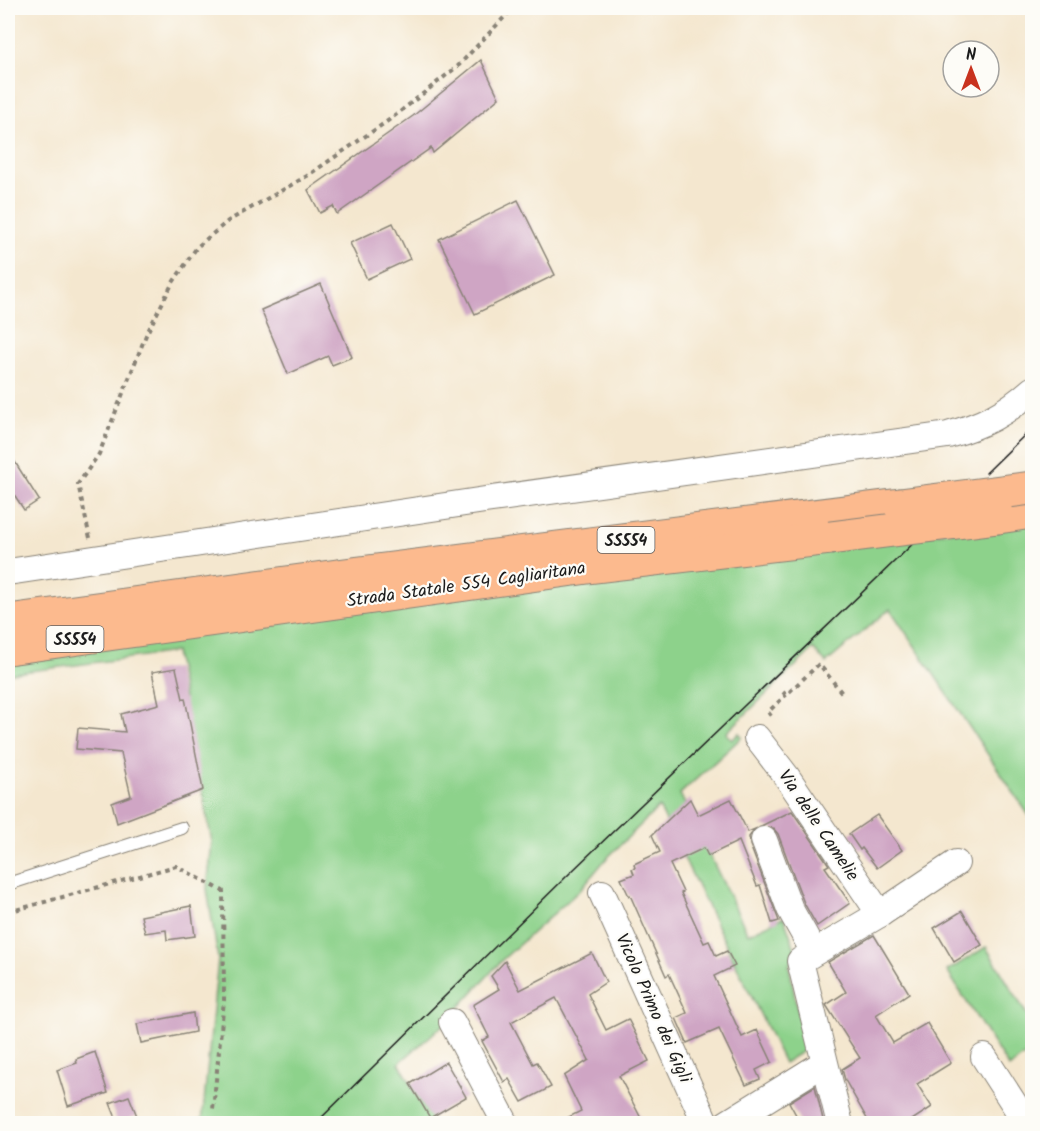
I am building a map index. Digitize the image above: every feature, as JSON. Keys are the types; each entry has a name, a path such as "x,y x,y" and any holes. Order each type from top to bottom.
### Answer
{"main road":[{"name":"Strada Statale 554 Cagliaritana","path":"8,648 142,616 353,587 900,505 1032,488"},
{"name":"Strada Statale 554 Cagliaritana","path":"353,587 576,569 1032,512"},
{"name":"Strada Statale 554 Cagliaritana","path":"8,621 142,616"}],"street":[{"path":"8,572 485,500 948,435 997,417 1032,390"},
{"name":"Via delle Camelie","path":"757,738 787,777 880,914"},
{"path":"764,840 790,909 814,952"},
{"path":"840,1124 800,961 880,914 956,863"},
{"name":"Vicolo Primo dei Gigli","path":"602,893 706,1124"},
{"path":"452,1022 506,1124"},
{"path":"984,1057 1028,1124"},
{"path":"726,1124 824,1063"}],"lane":[{"path":"8,884 182,828"}],"path":[{"path":"95,559 78,483 99,454 146,335 172,284 196,247 228,221 307,176 392,118 458,66 513,8"},
{"path":"771,716 768,712 784,694 819,664 842,693"},
{"path":"8,912 176,866 223,891 224,1000 213,1110"}],"green space":[{"path":"1032,521 1032,820 890,609 826,663 813,649 726,733 732,740 739,733 742,737 680,794 748,934 784,917 796,952 789,966 805,1050 784,1063 659,807 605,860 580,890 503,959 442,1026 399,1063 434,1123 202,1123 218,959 207,889 212,842 175,652 8,674 8,655"},
{"path":"986,947 1032,1023 1032,1050 1009,1068 947,971"}],"building":[{"path":"481,60 499,98 433,153 431,148 337,214 333,206 320,213 308,190 413,116"},
{"path":"518,200 555,275 475,314 439,239"},
{"path":"393,223 410,259 367,279 350,243"},
{"path":"321,284 352,357 332,365 328,356 288,374 261,310"},
{"path":"8,451 39,500 24,510 8,485"},
{"path":"176,668 183,699 185,698 203,790 117,823 112,803 131,796 121,753 76,749 78,728 125,732 121,714 159,704 152,672"},
{"path":"690,799 698,815 731,799 748,832 755,829 749,837 750,845 779,921 772,923 760,885 757,886 739,841 708,856 704,848 670,864 704,943 709,941 716,956 727,951 735,966 714,976 742,1037 757,1030 772,1062 756,1070 760,1079 746,1085 719,1029 687,1043 676,1018 687,1013 669,974 666,976 621,879 634,874 632,869 635,868 634,864 660,852 652,835"},
{"path":"792,811 829,865 825,867 850,903 817,926 804,903 778,834 773,828 761,826"},
{"path":"877,815 902,850 877,868 849,834"},
{"path":"191,906 195,936 167,940 166,930 145,933 141,916"},
{"path":"962,911 982,945 954,962 934,928"},
{"path":"874,935 909,993 876,1015 893,1043 927,1023 951,1063 917,1084 932,1107 906,1124 870,1124 845,1080 842,1069 860,1058 826,1005 846,992 828,962"},
{"path":"592,953 606,982 588,994 606,1030 628,1019 649,1061 619,1076 644,1124 555,1124 581,1111 564,1076 589,1060 556,998 511,1022 533,1064 537,1062 551,1087 522,1102 509,1079 504,1082 482,1041 489,1037 473,1005 499,989 491,976 505,961 520,990"},
{"path":"193,1013 195,1032 141,1043 137,1024"},
{"path":"95,1052 108,1093 68,1106 57,1070 77,1063 76,1059"},
{"path":"446,1062 466,1097 430,1118 410,1084"},
{"path":"815,1086 824,1124 801,1124 789,1102"},
{"path":"129,1096 137,1116 118,1123 110,1103"}],"tram line":[{"path":"986,473 1032,428"},
{"path":"315,1124 569,874 922,535"}]}
